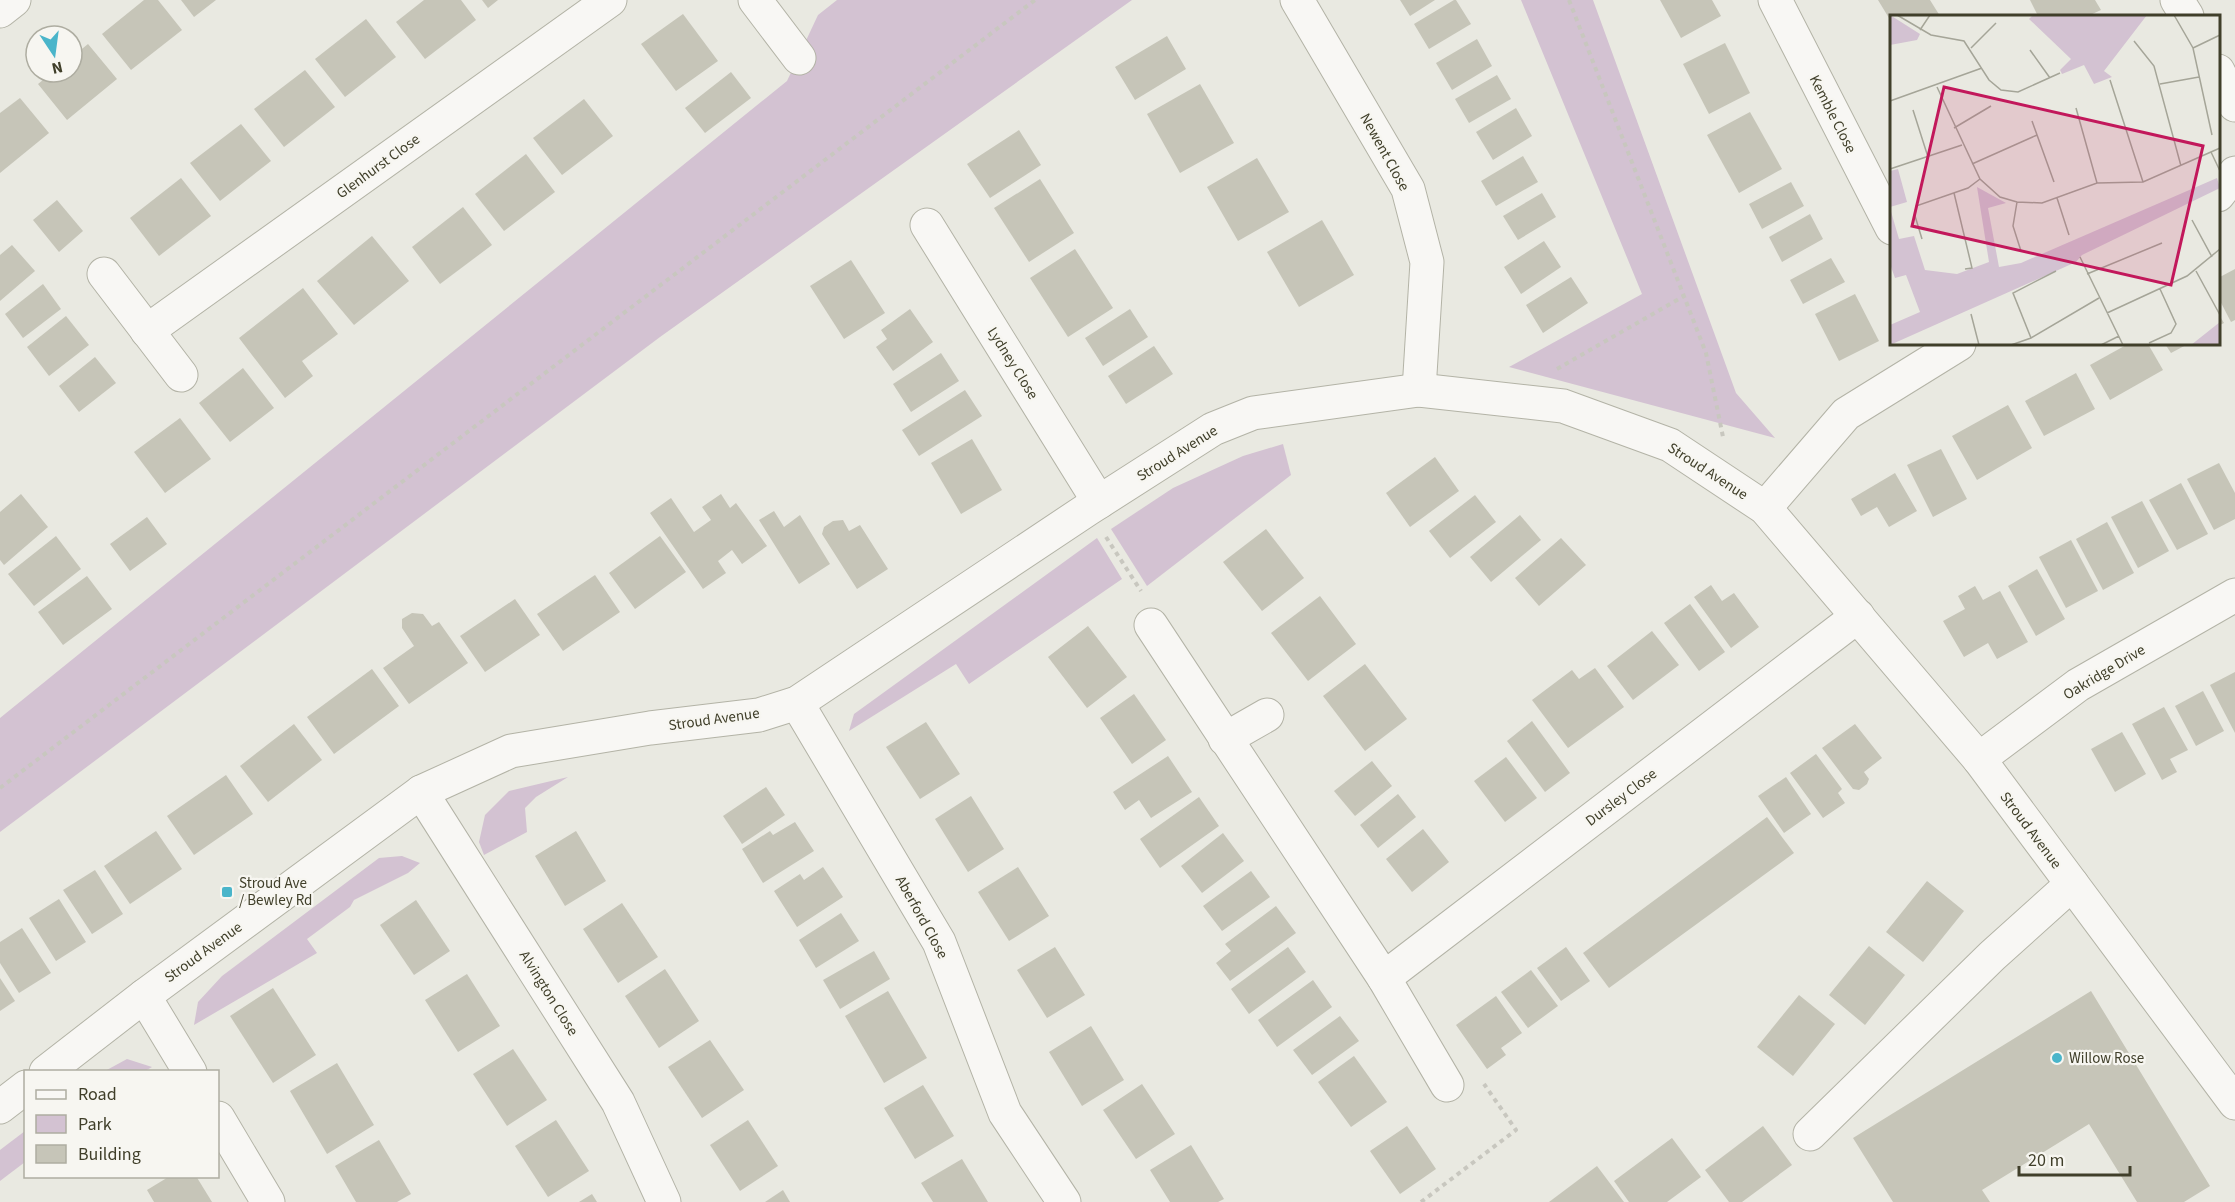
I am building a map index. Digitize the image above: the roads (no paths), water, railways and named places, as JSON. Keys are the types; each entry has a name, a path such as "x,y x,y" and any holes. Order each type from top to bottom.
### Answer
{"street":[{"path":"0,11 14,0"},
{"name":"Glenhurst Close","path":"147,332 609,0"},
{"path":"755,0 799,58"},
{"name":"Newent Close","path":"1297,0 1408,189 1427,262 1419,390"},
{"name":"Kemble Close","path":"1775,0 1890,224"},
{"path":"2177,0 2186,15"},
{"path":"2220,75 2235,105"},
{"path":"2220,192 2235,173"},
{"name":"Lydney Close","path":"927,225 1094,505"},
{"path":"104,274 180,375"},
{"path":"1765,508 1846,414 1954,345"},
{"name":"Stroud Avenue","path":"47,1070 421,792 511,751 650,728 759,715 797,703 1094,505 1213,429 1253,413 1419,390 1563,406 1670,445 1765,508 1979,759 2235,1103"},
{"name":"Oakridge Drive","path":"1979,759 2078,685 2234,599"},
{"name":"Dursley Close","path":"1384,978 1858,616"},
{"path":"1150,625 1384,978 1447,1085"},
{"name":"Aberford Close","path":"797,703 939,942 1005,1113 1064,1202"},
{"path":"1225,739 1267,715"},
{"name":"Alvington Close","path":"421,792 618,1102 664,1202"},
{"path":"1810,1134 1992,956 2072,884"},
{"path":"144,996 188,1070"},
{"path":"0,1107 24,1089"},
{"path":"219,1120 268,1202"}],"place":[{"name":"Stroud Ave / Bewley Rd","path":"227,892"},
{"name":"Willow Rose","path":"2057,1058"}]}
